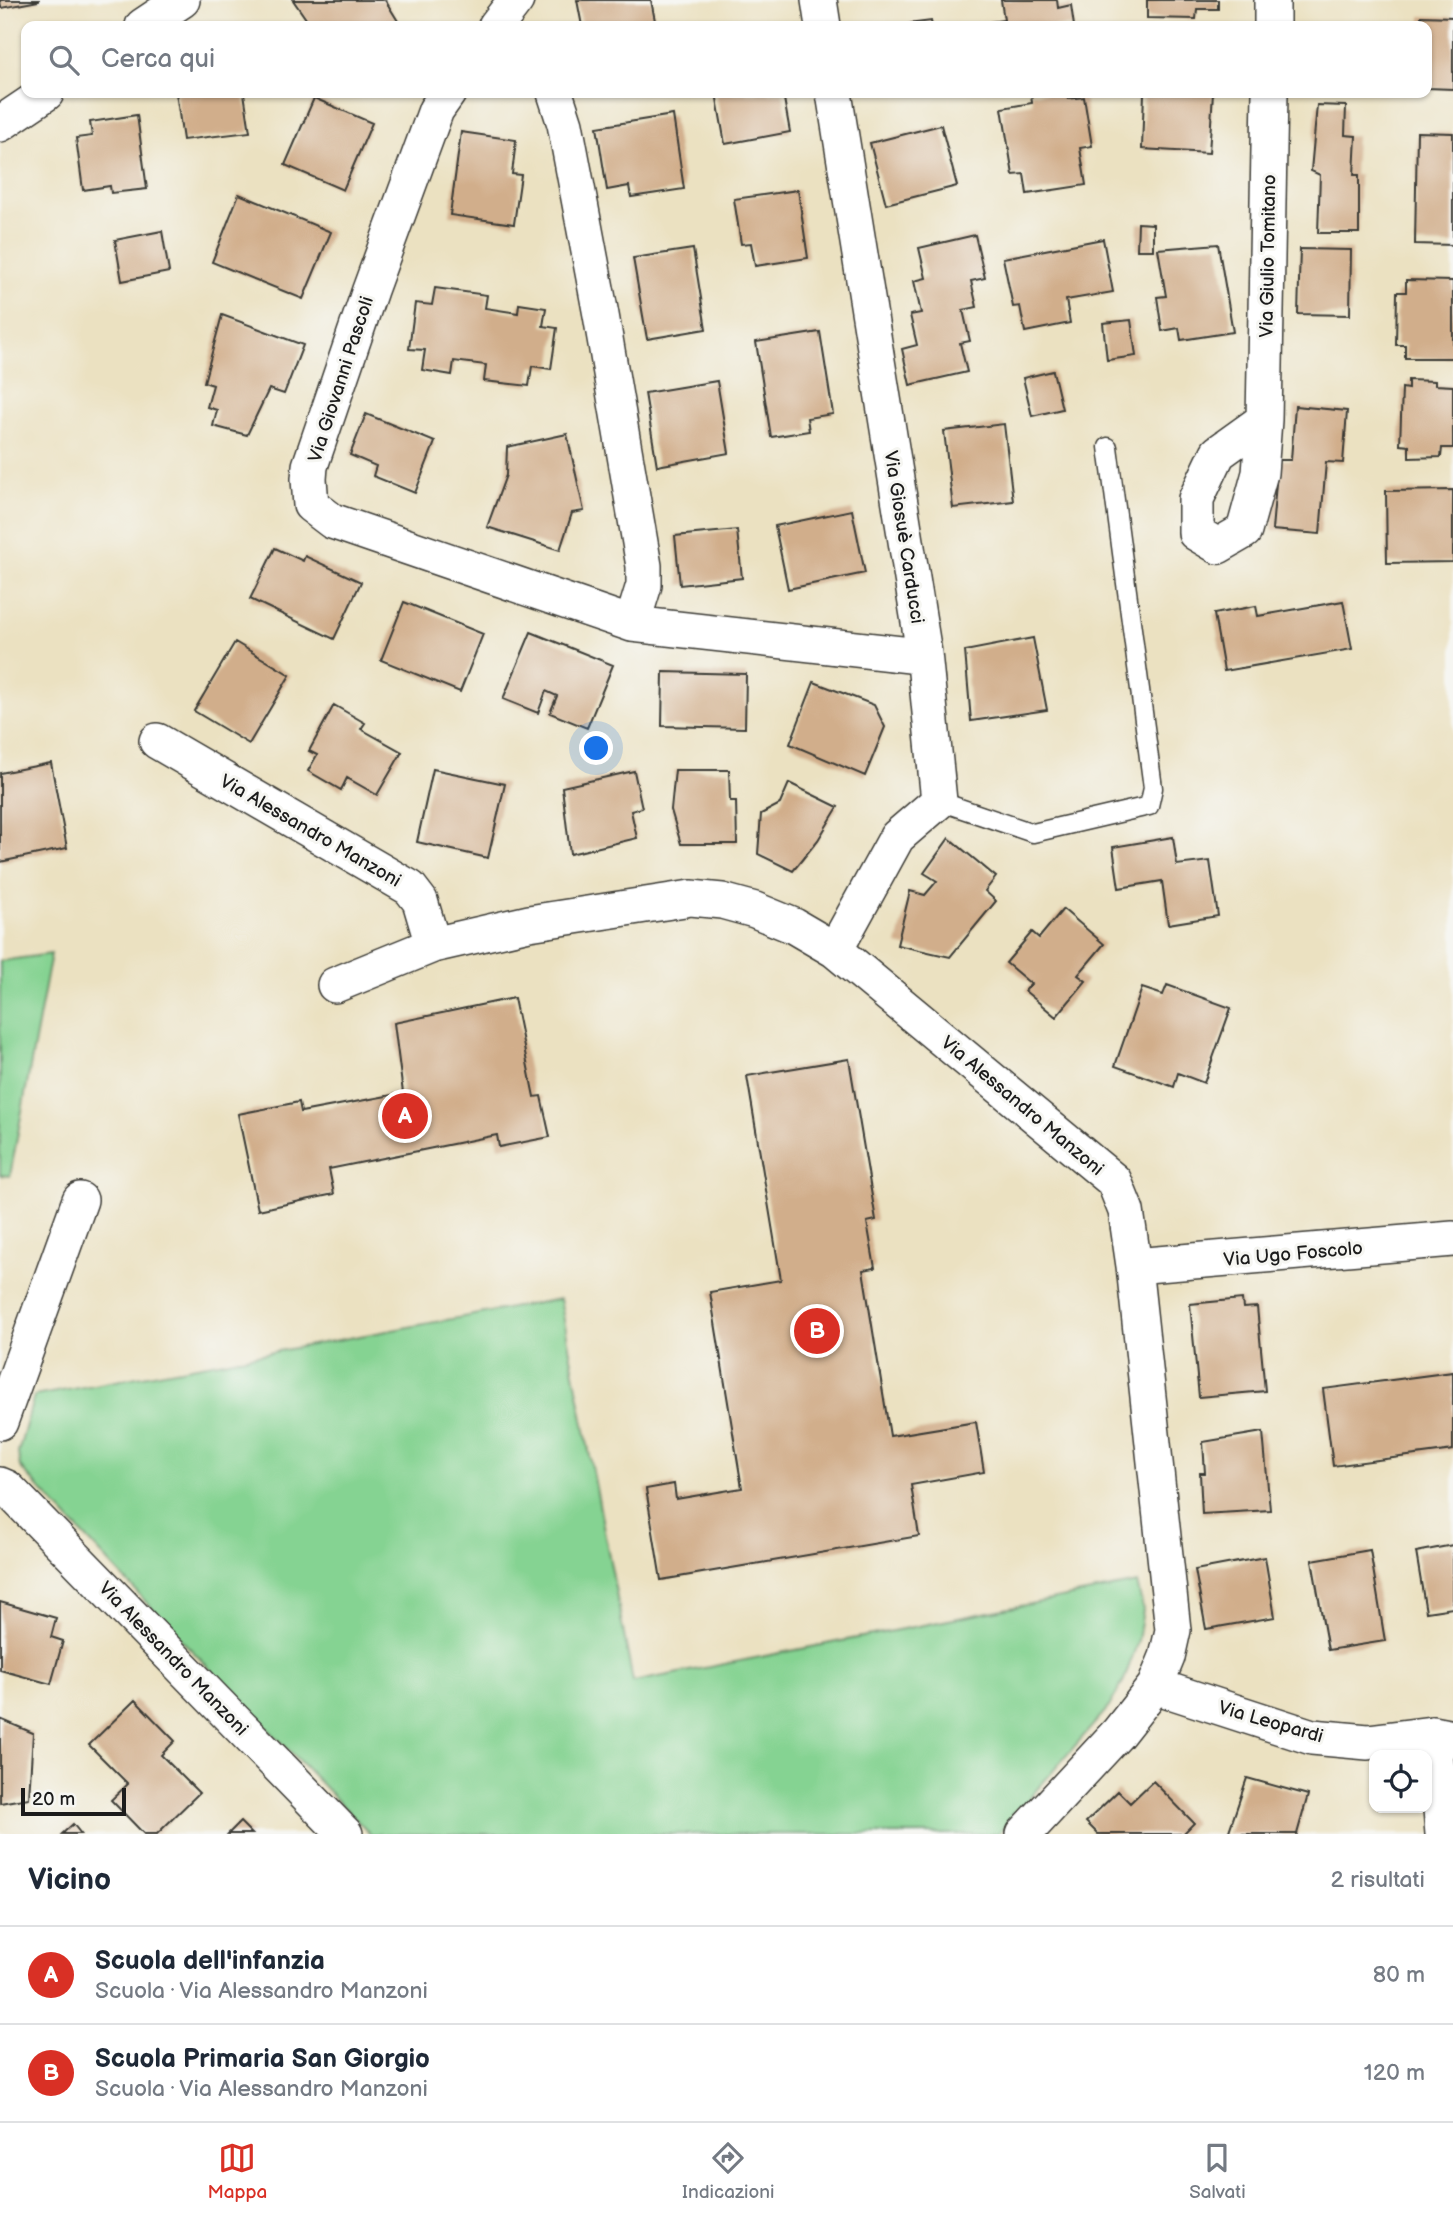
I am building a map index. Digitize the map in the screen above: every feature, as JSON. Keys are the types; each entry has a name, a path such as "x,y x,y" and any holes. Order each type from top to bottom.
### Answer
{"street":[{"path":"150,21 182,0"},
{"path":"819,0 822,21"},
{"path":"1272,0 1272,21"},
{"path":"2,111 34,98"},
{"name":"Via Giovanni Pascoli","path":"444,98 436,110 370,290 310,466 311,505 332,521 632,624 910,655 924,653"},
{"path":"557,98 565,124 596,288 644,566 644,585 632,624"},
{"name":"Via Giosuè Carducci","path":"835,98 924,653 939,801"},
{"name":"Via Giulio Tomitano","path":"1264,420 1270,98"},
{"name":"Via Alessandro Manzoni","path":"158,741 410,888 420,901 433,946"},
{"path":"835,950 897,837 939,801"},
{"name":"Via Alessandro Manzoni","path":"335,985 433,946 529,923 691,898 722,901 755,910 794,926 835,950 1114,1181 1123,1203 1134,1266 1173,1630 1167,1657 1155,1686 1118,1733 1024,1834"},
{"path":"0,1422 80,1200"},
{"name":"Via Ugo Foscolo","path":"1134,1266 1453,1239"},
{"name":"Via Alessandro Manzoni","path":"0,1485 7,1488 345,1834"},
{"name":"Via Leopardi","path":"1155,1686 1312,1737 1368,1742 1446,1729 1439,1784 1443,1834"}],"lane":[{"path":"939,801 1033,833 1149,806 1153,788 1108,447"}],"green space":[{"path":"51,954 10,1176 0,1175 0,961"},
{"path":"560,1299 633,1682 1137,1583 1143,1610 1138,1641 1124,1680 1109,1707 998,1834 370,1834 172,1630 20,1467 18,1453 34,1396"}],"building":[{"path":"0,0 39,0 39,1 1,8"},
{"path":"293,0 385,0 398,21 308,21"},
{"path":"577,0 651,0 655,21 581,21"},
{"path":"1001,0 1057,0 1058,8 1071,5 1073,21 996,21 1004,20"},
{"path":"1147,0 1218,0 1218,9 1197,9 1196,19 1147,18"},
{"path":"1421,16 1453,17 1453,89 1432,88 1432,21 1421,21"},
{"path":"177,98 245,98 250,132 183,140"},
{"path":"314,98 372,123 343,190 285,165"},
{"path":"717,98 784,98 790,132 725,144"},
{"path":"1032,98 1084,98 1092,146 1080,148 1086,185 1027,194 1024,174 1013,175 1002,108 1032,103"},
{"path":"1144,98 1213,98 1209,153 1142,149"},
{"path":"1317,105 1346,106 1345,135 1356,136 1354,175 1359,175 1359,233 1318,233 1320,175 1311,171"},
{"path":"137,115 147,189 111,193 110,186 83,190 76,138 92,136 90,122"},
{"path":"673,115 684,189 631,197 629,186 607,190 597,127"},
{"path":"941,125 957,186 886,204 870,143"},
{"path":"461,132 516,140 512,174 521,175 514,224 450,215"},
{"path":"1417,132 1453,133 1453,245 1415,244"},
{"path":"798,190 808,258 755,266 751,243 741,244 734,199"},
{"path":"239,194 331,232 303,299 212,262"},
{"path":"1138,223 1153,224 1153,250 1137,250"},
{"path":"162,231 169,272 122,281 115,240"},
{"path":"975,235 985,278 971,281 977,307 963,310 970,341 960,343 967,372 910,385 902,349 917,345 910,315 921,313 914,281 926,278 919,248"},
{"path":"1103,239 1113,292 1066,300 1070,323 1025,332 1020,306 1013,307 1003,258"},
{"path":"1218,244 1233,332 1181,340 1179,328 1162,331 1157,297 1166,296 1158,249"},
{"path":"693,249 706,329 647,339 633,258"},
{"path":"1300,249 1351,250 1350,315 1298,314"},
{"path":"1406,280 1453,281 1453,358 1405,358 1405,345 1396,345 1397,292 1406,292"},
{"path":"435,288 487,295 485,308 518,313 519,304 546,308 543,326 557,328 551,369 532,366 529,386 484,381 486,365 454,361 452,375 422,370 425,350 409,349 415,303 432,305"},
{"path":"222,315 303,345 284,394 269,389 247,435 213,426 217,410 207,407 213,385 204,382"},
{"path":"1131,320 1136,356 1107,360 1103,323"},
{"path":"820,332 833,414 807,418 809,431 771,437 756,342"},
{"path":"1053,371 1062,409 1032,416 1023,378"},
{"path":"1408,380 1435,381 1435,385 1453,386 1453,448 1442,448 1441,457 1409,458 1409,446 1400,445 1402,388 1408,389"},
{"path":"717,381 729,453 657,466 645,393"},
{"path":"1295,406 1347,411 1343,463 1326,462 1320,534 1272,530 1278,460 1291,460"},
{"path":"366,414 435,442 415,493 373,476 376,466 350,455"},
{"path":"1004,424 1013,501 953,508 944,431"},
{"path":"567,434 584,511 572,513 560,550 487,527 506,475 507,447"},
{"path":"1453,490 1453,562 1387,563 1386,491"},
{"path":"852,510 865,573 788,589 775,526"},
{"path":"737,530 742,578 680,585 675,536"},
{"path":"275,548 303,561 305,556 361,582 334,639 250,599"},
{"path":"1343,601 1352,649 1224,671 1214,614 1256,606 1258,616"},
{"path":"404,602 483,634 460,692 381,660"},
{"path":"531,632 613,665 587,728 550,713 557,696 546,691 538,713 503,699"},
{"path":"1033,638 1047,710 971,721 965,651"},
{"path":"235,642 290,675 249,744 194,711"},
{"path":"663,672 746,674 745,728 662,726"},
{"path":"814,682 874,705 885,727 865,776 790,744"},
{"path":"334,705 365,723 361,729 402,752 377,795 347,778 341,790 308,771 317,755 309,751"},
{"path":"51,763 67,848 0,862 0,773"},
{"path":"433,769 505,784 488,858 417,842"},
{"path":"675,770 729,770 730,801 736,801 737,844 681,844 671,810"},
{"path":"634,771 642,808 631,811 637,838 570,854 562,787"},
{"path":"789,783 838,807 818,840 793,871 758,854 761,814 780,804"},
{"path":"1173,837 1177,865 1210,861 1218,916 1168,924 1162,881 1119,888 1113,847"},
{"path":"949,838 996,877 985,891 996,901 950,957 897,945 910,891 925,895 937,881 924,873"},
{"path":"1063,909 1104,944 1078,975 1086,981 1056,1017 1025,991 1031,984 1006,963 1032,932 1039,938"},
{"path":"1167,985 1231,1008 1204,1083 1178,1073 1174,1087 1115,1066 1142,988 1163,995"},
{"path":"514,998 534,1097 541,1096 550,1137 499,1147 497,1135 329,1169 334,1194 258,1210 238,1114 299,1102 301,1112 403,1093 394,1023"},
{"path":"849,1059 876,1220 867,1222 875,1268 863,1270 890,1436 976,1422 984,1472 911,1485 919,1536 661,1580 646,1489 674,1484 676,1499 742,1488 710,1292 781,1280 747,1076"},
{"path":"1242,1299 1243,1308 1257,1307 1265,1391 1199,1397 1190,1304"},
{"path":"1453,1372 1453,1450 1333,1466 1323,1389"},
{"path":"1263,1432 1270,1510 1202,1514 1200,1473 1205,1473 1203,1442"},
{"path":"1453,1545 1453,1608 1426,1612 1416,1552"},
{"path":"1370,1550 1385,1641 1328,1650 1312,1560"},
{"path":"1265,1557 1275,1617 1206,1629 1195,1570"},
{"path":"0,1602 56,1618 51,1637 63,1641 51,1684 0,1670"},
{"path":"135,1700 175,1741 161,1755 199,1793 157,1834 144,1834 111,1800 128,1784 89,1745"},
{"path":"0,1719 33,1733 29,1798 0,1803"},
{"path":"1247,1778 1308,1795 1297,1834 1228,1834"},
{"path":"1153,1781 1194,1823 1183,1834 1098,1834 1086,1822 1118,1791 1130,1803"},
{"path":"240,1822 252,1834 228,1834"},
{"path":"73,1824 81,1834 62,1834"}],"place":[{"name":"Scuola dell'infanzia","path":"405,1116"},
{"name":"Scuola Primaria San Giorgio","path":"817,1331"}]}
